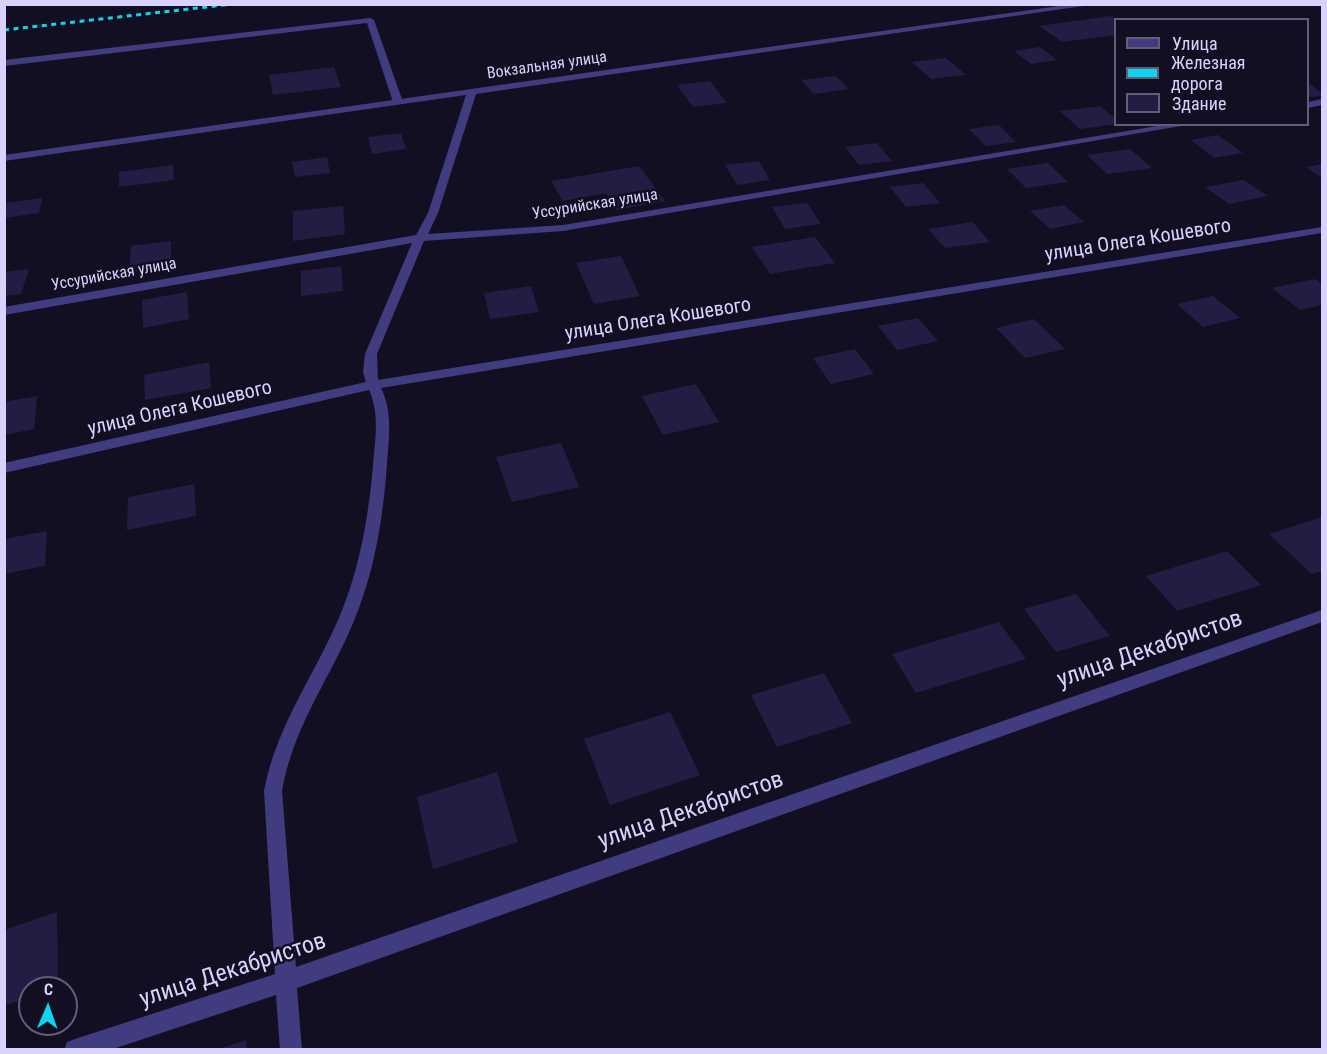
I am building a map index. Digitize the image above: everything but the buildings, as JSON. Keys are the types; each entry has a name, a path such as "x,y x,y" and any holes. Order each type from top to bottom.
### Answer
{"street":[{"name":"Вокзальная улица","path":"4,158 1093,4"},
{"path":"4,63 370,20 398,102"},
{"path":"291,1050 273,791 277,762 288,730 343,628 365,569 379,498 383,414 382,400 372,385 367,369 371,354 420,238 433,213 472,92"},
{"name":"Уссурийская улица","path":"4,311 420,238 563,228 1177,126"},
{"name":"улица Олега Кошевого","path":"4,468 372,385 1323,230"},
{"name":"улица Декабристов","path":"75,1050 286,981 1323,616"}],"railway":[{"path":"4,30 233,4"}]}
